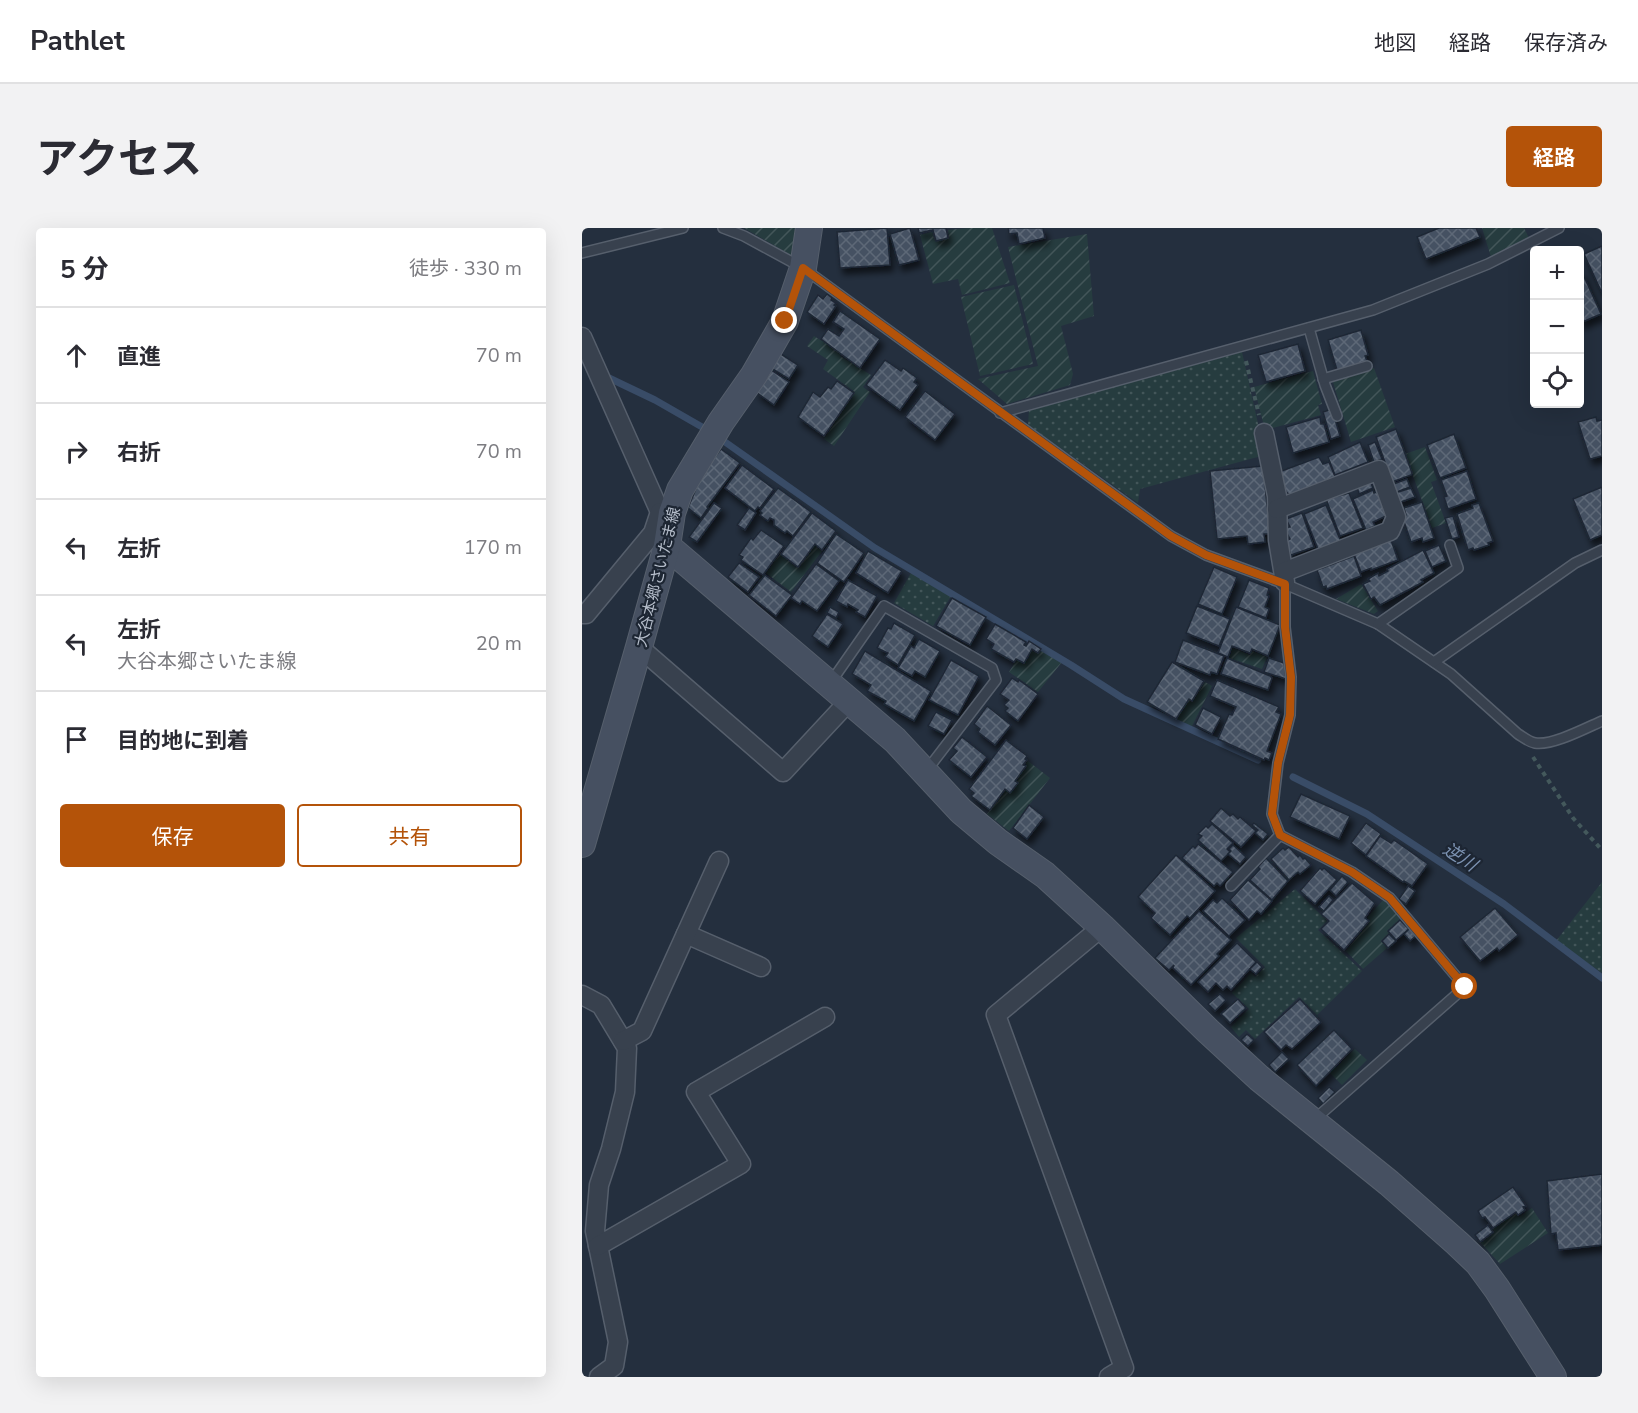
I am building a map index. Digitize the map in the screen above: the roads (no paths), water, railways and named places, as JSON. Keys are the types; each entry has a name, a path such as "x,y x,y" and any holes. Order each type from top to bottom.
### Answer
{"street":[{"name":"大谷本郷さいたま線","path":"582,844 667,546 666,513 721,422 754,375 785,321 803,268 808,228"},
{"path":"582,337 666,513 583,616"},
{"path":"1264,433 1277,496 1277,509 1278,540 1284,578 1390,531 1396,517 1379,470 1277,509"},
{"path":"667,546 850,700 895,740 961,811 998,842 1045,875 1260,1078 1389,1182 1478,1263 1525,1331 1553,1377"},
{"path":"639,647 783,772 850,700"},
{"path":"623,1041 642,1031 719,861"},
{"path":"1102,927 996,1015 1124,1368 1109,1377"},
{"path":"686,934 761,967"},
{"path":"582,995 601,1005 627,1048 625,1092 611,1149 599,1185 595,1231 618,1342 614,1366 599,1377"},
{"path":"598,1245 741,1164 696,1092 825,1017"}],"lane":[{"path":"582,253 683,228"},
{"path":"723,228 744,236 803,268 1171,536 1206,555 1284,578 1378,624 1451,674 1518,734 1528,740 1536,743 1554,740 1602,721"},
{"path":"1000,413 1373,310 1488,264 1559,228"},
{"path":"1309,328 1323,379 1337,416"},
{"path":"1323,379 1366,366"},
{"path":"1378,624 1458,568 1450,545"},
{"path":"1434,662 1575,564 1602,550"},
{"path":"1284,578 1285,627 1291,677 1290,715 1278,763 1272,814 1280,835 1352,872 1390,898 1465,987 1313,1121"},
{"path":"829,684 884,606 992,668 996,680 925,774"},
{"path":"1231,886 1280,835"}],"waterway":[{"path":"609,378 655,400 709,431"},
{"path":"718,437 875,548 1124,699 1258,760"},
{"name":"逆川","path":"1293,777 1367,814 1504,904 1602,978"}]}
